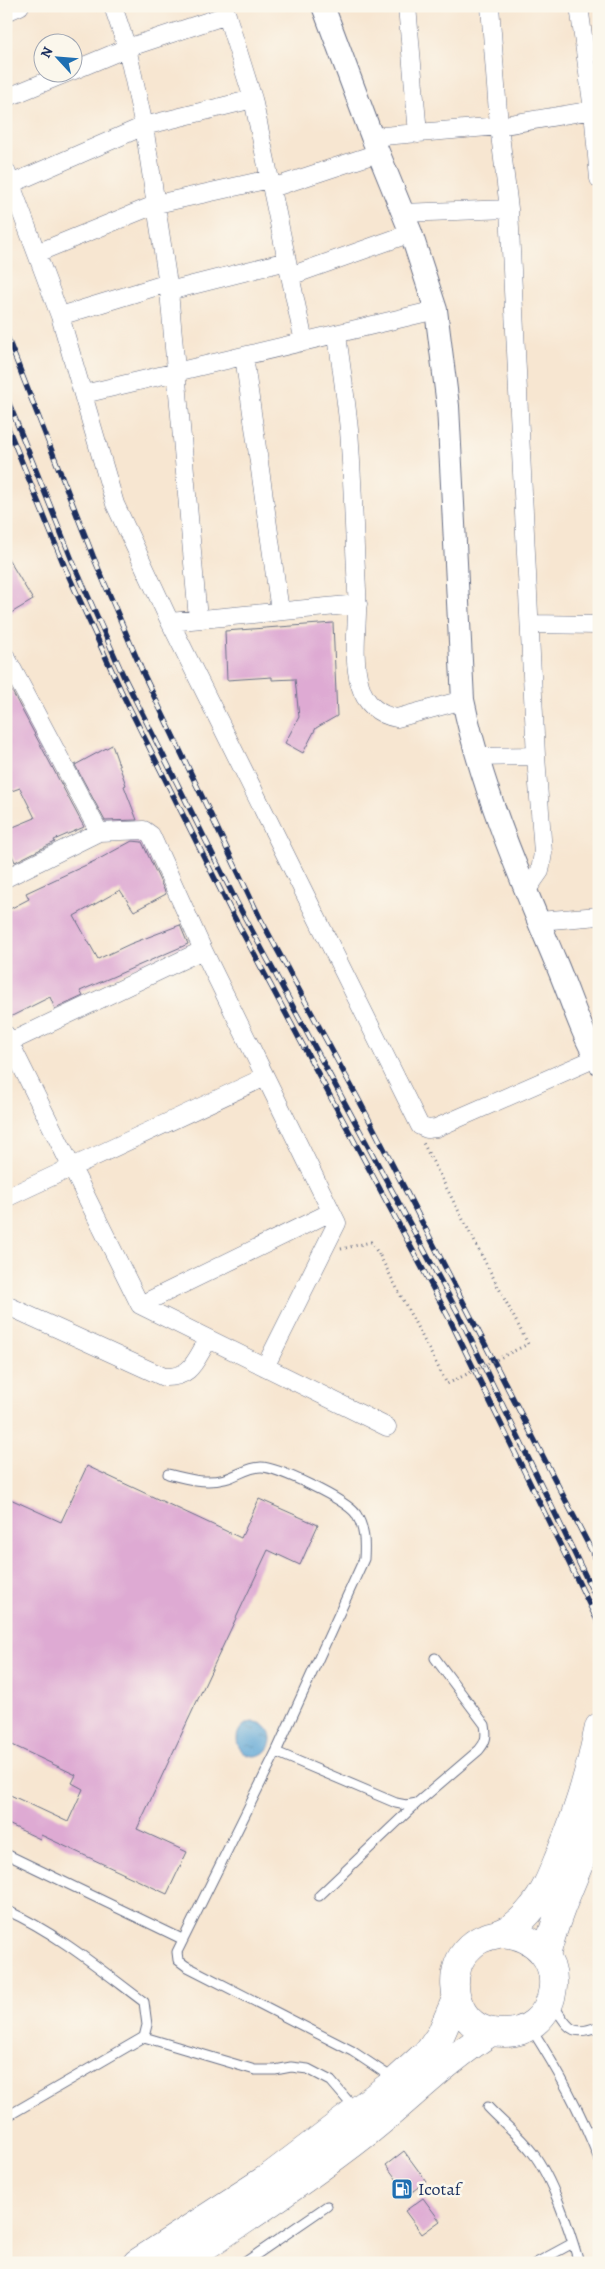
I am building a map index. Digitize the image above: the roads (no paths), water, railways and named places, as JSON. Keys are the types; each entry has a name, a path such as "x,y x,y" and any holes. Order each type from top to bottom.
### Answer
{"highway":[{"path":"502,1933 518,1922 534,1906 556,1865 586,1782 599,1727"},
{"path":"546,1956 560,1909 589,1845 599,1812"},
{"path":"502,1933 515,1934 528,1939 546,1956 552,1971 554,1987 550,2002 542,2016 530,2026 518,2032 504,2034 491,2032 473,2023 460,2008 456,1999 454,1980 458,1962 469,1947 484,1937 502,1933"},
{"path":"137,2263 271,2176 396,2081 430,2050 441,2034 456,1999"},
{"path":"187,2261 368,2131 452,2060 491,2032"}],"street":[{"path":"6,12 20,6"},
{"path":"113,6 127,48 144,126 157,204 168,287 198,619"},
{"path":"253,99 144,126 9,178 60,316 115,504 170,622 420,1126 427,1129 436,1128 597,1060 526,890 476,757 463,700 448,406 436,310 406,223 323,6"},
{"path":"407,6 418,134"},
{"path":"490,6 499,126 509,209 536,756 543,853 540,871 526,890"},
{"path":"579,6 596,110 599,179"},
{"path":"82,67 226,10 253,99 304,342"},
{"path":"6,98 45,82"},
{"path":"37,253 157,204 271,184 375,145 418,134 499,126 596,110"},
{"path":"60,316 168,287 289,269 406,223 509,209"},
{"path":"84,394 436,310"},
{"path":"337,335 348,428 358,604 357,658 360,684 366,699 374,709 386,716 397,718 463,700"},
{"path":"244,356 280,610"},
{"path":"170,622 358,604"},
{"path":"530,624 599,625"},
{"path":"6,657 99,832"},
{"path":"476,757 536,756"},
{"path":"9,870 99,832 144,830 151,835 203,950 336,1223 265,1367"},
{"path":"539,921 599,916"},
{"path":"203,950 8,1040 140,1305 387,1427"},
{"path":"6,1198 265,1077"},
{"path":"140,1305 331,1212"},
{"path":"6,1304 164,1377 176,1377 186,1373 208,1340"}],"lane":[{"path":"168,1474 197,1481 212,1482 250,1469 271,1469 342,1502 355,1513 363,1528 364,1559 276,1752 177,1952 178,1960 186,1966 352,2051 396,2081"},
{"path":"318,1896 417,1803 479,1750 485,1742 487,1734 485,1725 435,1658"},
{"path":"276,1752 396,1803 406,1805 417,1803"},
{"path":"6,1854 182,1939"},
{"path":"6,1910 35,1923 144,2002 147,2025 144,2037 6,2117"},
{"path":"550,2002 572,2030 584,2032 599,2026"},
{"path":"530,2026 579,2109 599,2159"},
{"path":"144,2037 255,2070 275,2070 291,2067 308,2069 331,2081 357,2112"},
{"path":"488,2107 533,2153 547,2177 573,2243 578,2263"},
{"path":"244,2263 328,2206"},
{"path":"536,2263 573,2243"}],"water":[{"path":"254,1722 261,1723 266,1727 270,1732 270,1746 266,1751 261,1755 254,1756 247,1755 242,1751 238,1746 237,1739 238,1732 242,1727 247,1723"}],"railway":[{"path":"6,334 93,556 143,673 260,918 361,1104 599,1565"},
{"path":"6,396 72,560 123,675 236,901 458,1313 599,1604"},
{"path":"6,423 66,570 123,695 232,913 450,1320 599,1624"}],"place":[{"name":"Icotaf","path":"402,2189"}]}
